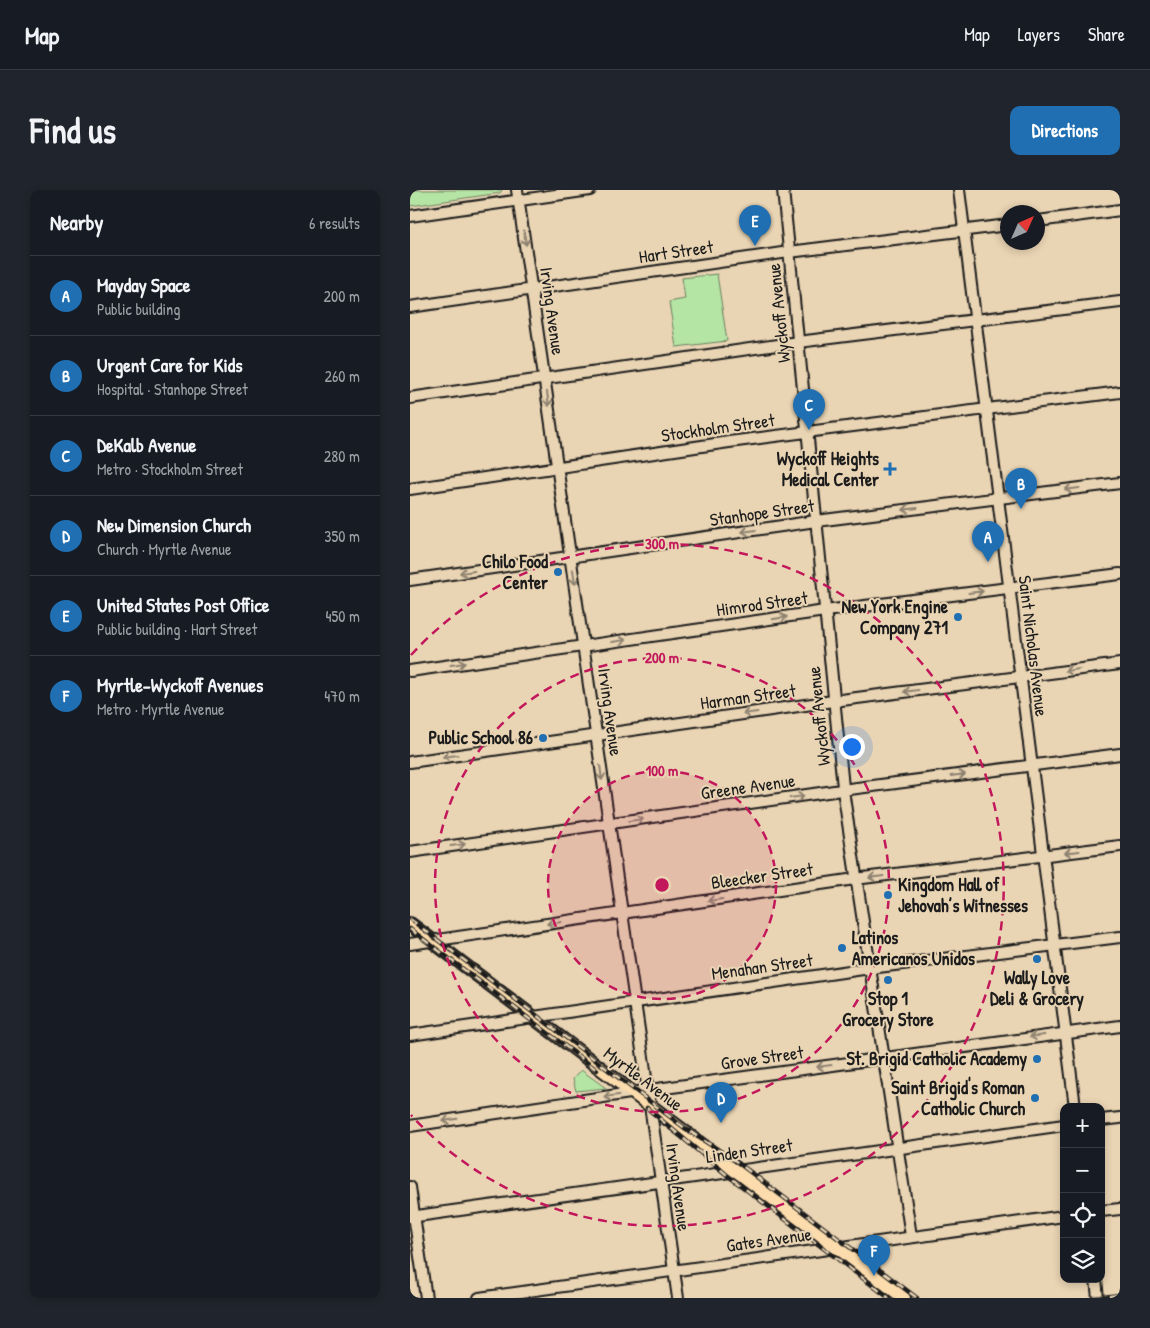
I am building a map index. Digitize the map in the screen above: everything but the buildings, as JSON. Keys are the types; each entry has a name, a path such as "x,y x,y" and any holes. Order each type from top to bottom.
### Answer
{"main road":[{"name":"Myrtle Avenue","path":"410,924 904,1298"}],"street":[{"path":"410,216 518,195 590,190"},
{"name":"Wyckoff Avenue","path":"783,190 843,790 855,879 911,1236"},
{"name":"Saint Nicholas Avenue","path":"959,190 1075,1103"},
{"name":"Irving Avenue","path":"518,195 678,1298"},
{"path":"1045,220 1120,210"},
{"name":"Hart Street","path":"410,307 789,252 1000,225"},
{"path":"410,398 798,342 1120,302"},
{"name":"Stockholm Street","path":"410,489 807,432 1120,392"},
{"name":"Stanhope Street","path":"410,580 816,521 1120,483"},
{"name":"Himrod Street","path":"410,671 825,611 1120,574"},
{"name":"Harman Street","path":"410,762 834,700 1120,664"},
{"name":"Greene Avenue","path":"410,852 843,790 1120,754"},
{"name":"Bleecker Street","path":"410,944 855,879 1120,846"},
{"name":"Menahan Street","path":"410,1035 870,968 1120,937"},
{"name":"Grove Street","path":"410,1126 632,1093 1120,1026"},
{"path":"1105,1120 1120,1118"},
{"name":"Linden Street","path":"412,1217 898,1146 1060,1125"},
{"path":"410,1187 412,1217 426,1298"},
{"path":"1105,1211 1120,1209"},
{"name":"Gates Avenue","path":"479,1298 1060,1217"},
{"path":"1096,1283 1098,1298"}],"green space":[{"path":"410,190 502,190 500,193 410,206"},
{"path":"717,274 727,341 676,347 669,302 685,299 682,278"},
{"path":"581,1070 606,1088 576,1091 573,1079"}],"railway":[{"path":"410,919 686,1129 737,1162 917,1298"},
{"path":"410,929 597,1070"},
{"path":"647,1108 727,1175 889,1298"},
{"path":"1093,1298 1120,1295"}],"place":[{"name":"United States Post Office","path":"755,246"},
{"name":"DeKalb Avenue","path":"809,430"},
{"name":"Wyckoff Heights Medical Center","path":"890,469"},
{"name":"Urgent Care for Kids","path":"1021,509"},
{"name":"Mayday Space","path":"988,562"},
{"name":"Chilo Food Center","path":"558,572"},
{"name":"New York Engine Company 271","path":"958,617"},
{"name":"Public School 86","path":"543,738"},
{"name":"Kingdom Hall of Jehovah’s Witnesses","path":"888,895"},
{"name":"Latinos Americanos Unidos","path":"842,948"},
{"name":"Wally Love Deli & Grocery","path":"1037,959"},
{"name":"Stop 1 Grocery Store","path":"888,980"},
{"name":"St. Brigid Catholic Academy","path":"1037,1059"},
{"name":"Saint Brigid's Roman Catholic Church","path":"1035,1098"},
{"name":"New Dimension Church","path":"721,1123"},
{"name":"Myrtle–Wyckoff Avenues","path":"874,1276"}]}
